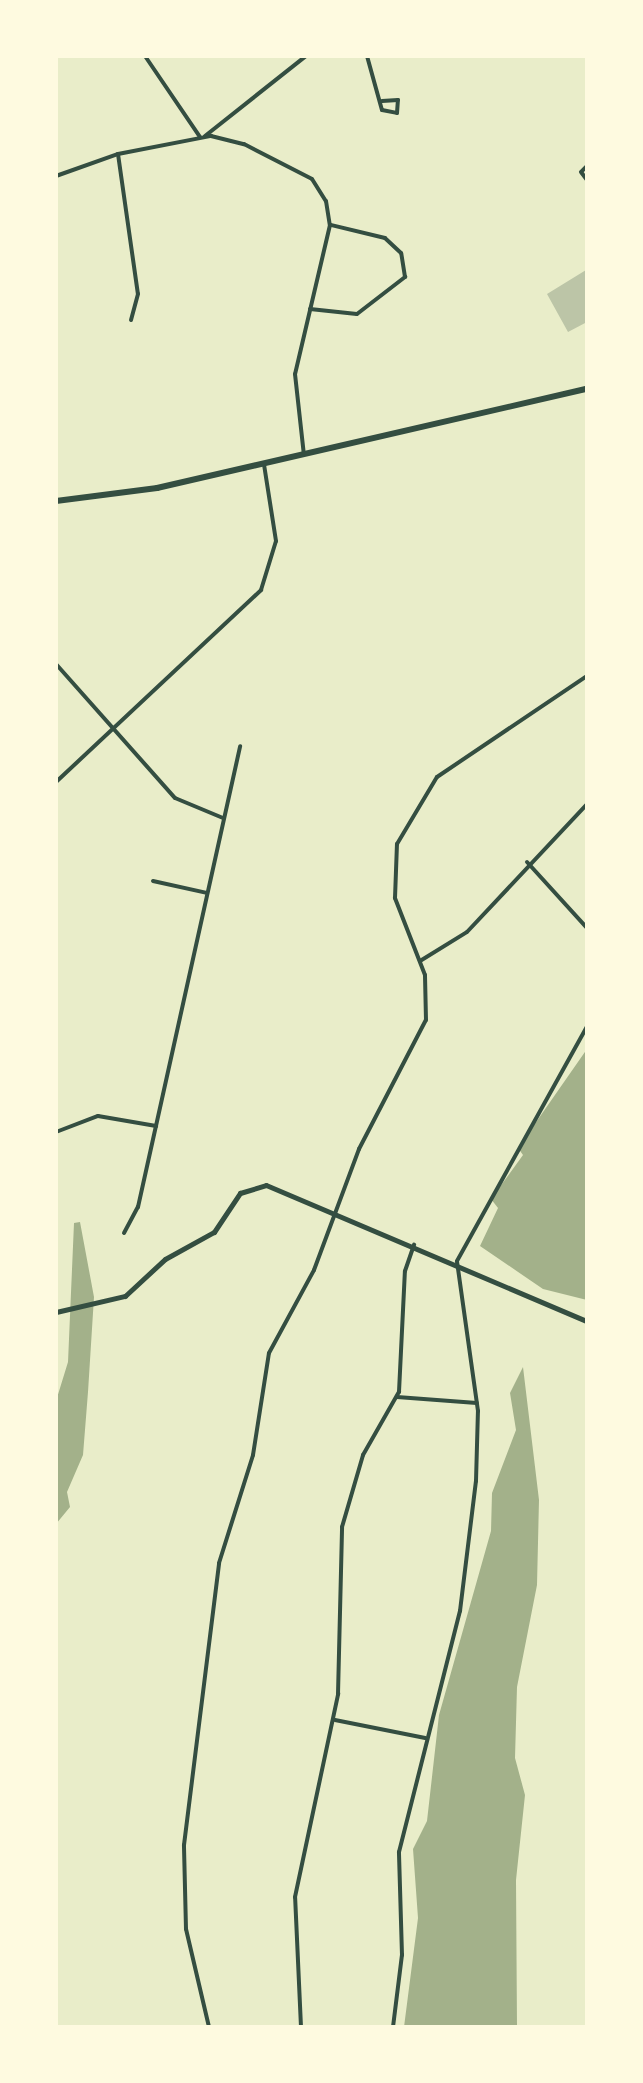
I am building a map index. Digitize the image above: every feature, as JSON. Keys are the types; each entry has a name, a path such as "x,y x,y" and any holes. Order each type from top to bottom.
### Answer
{"main road":[{"path":"56,501 101,499 587,389"}],"street":[{"path":"145,56 202,137"},
{"path":"202,137 306,56"},
{"path":"367,56 384,113 397,113 394,98 382,101"},
{"path":"56,176 118,154 202,137 244,144 300,171 321,190 330,225 293,388 304,455"},
{"path":"118,154 138,294 131,320"},
{"path":"587,166 581,172 587,180"},
{"path":"310,309 357,314 405,277 401,253 385,238 330,225"},
{"path":"56,782 261,590 276,541 264,464"},
{"path":"56,664 181,802 223,818"},
{"path":"209,2027 186,1929 184,1845 219,1563 253,1455 269,1353 335,1211 359,1149 426,1020 420,961 393,886 408,816 449,767 587,676"},
{"path":"124,1233 138,1207 240,746"},
{"path":"420,961 467,932 527,862 587,804"},
{"path":"527,862 587,928"},
{"path":"153,881 207,893"},
{"path":"393,2027 402,1955 399,1852 425,1738 463,1596 477,1403 459,1263 468,1233 587,1026"},
{"path":"56,1132 98,1116 156,1126"},
{"path":"56,1312 71,1304 96,1303 125,1296 165,1259 204,1241 248,1188 272,1186 459,1263 587,1321"},
{"path":"301,2027 298,1870 335,1720 347,1502 363,1455 397,1397 405,1271 414,1245"},
{"path":"397,1397 477,1403"},
{"path":"335,1720 425,1738"}],"shaded area":[{"path":"587,1049 587,1300 543,1289 480,1246 498,1208 491,1199 523,1155 518,1148"},
{"path":"80,1222 94,1297 83,1455 67,1492 70,1507 56,1524 56,1401 68,1362 74,1223"},
{"path":"523,1367 539,1500 537,1585 517,1687 515,1758 525,1795 516,1880 517,2027 404,2027 418,1918 413,1849 427,1821 439,1715 491,1531 492,1493 516,1430 510,1393"}],"building":[{"path":"587,259 587,322 568,332 547,294 586,270"}]}
